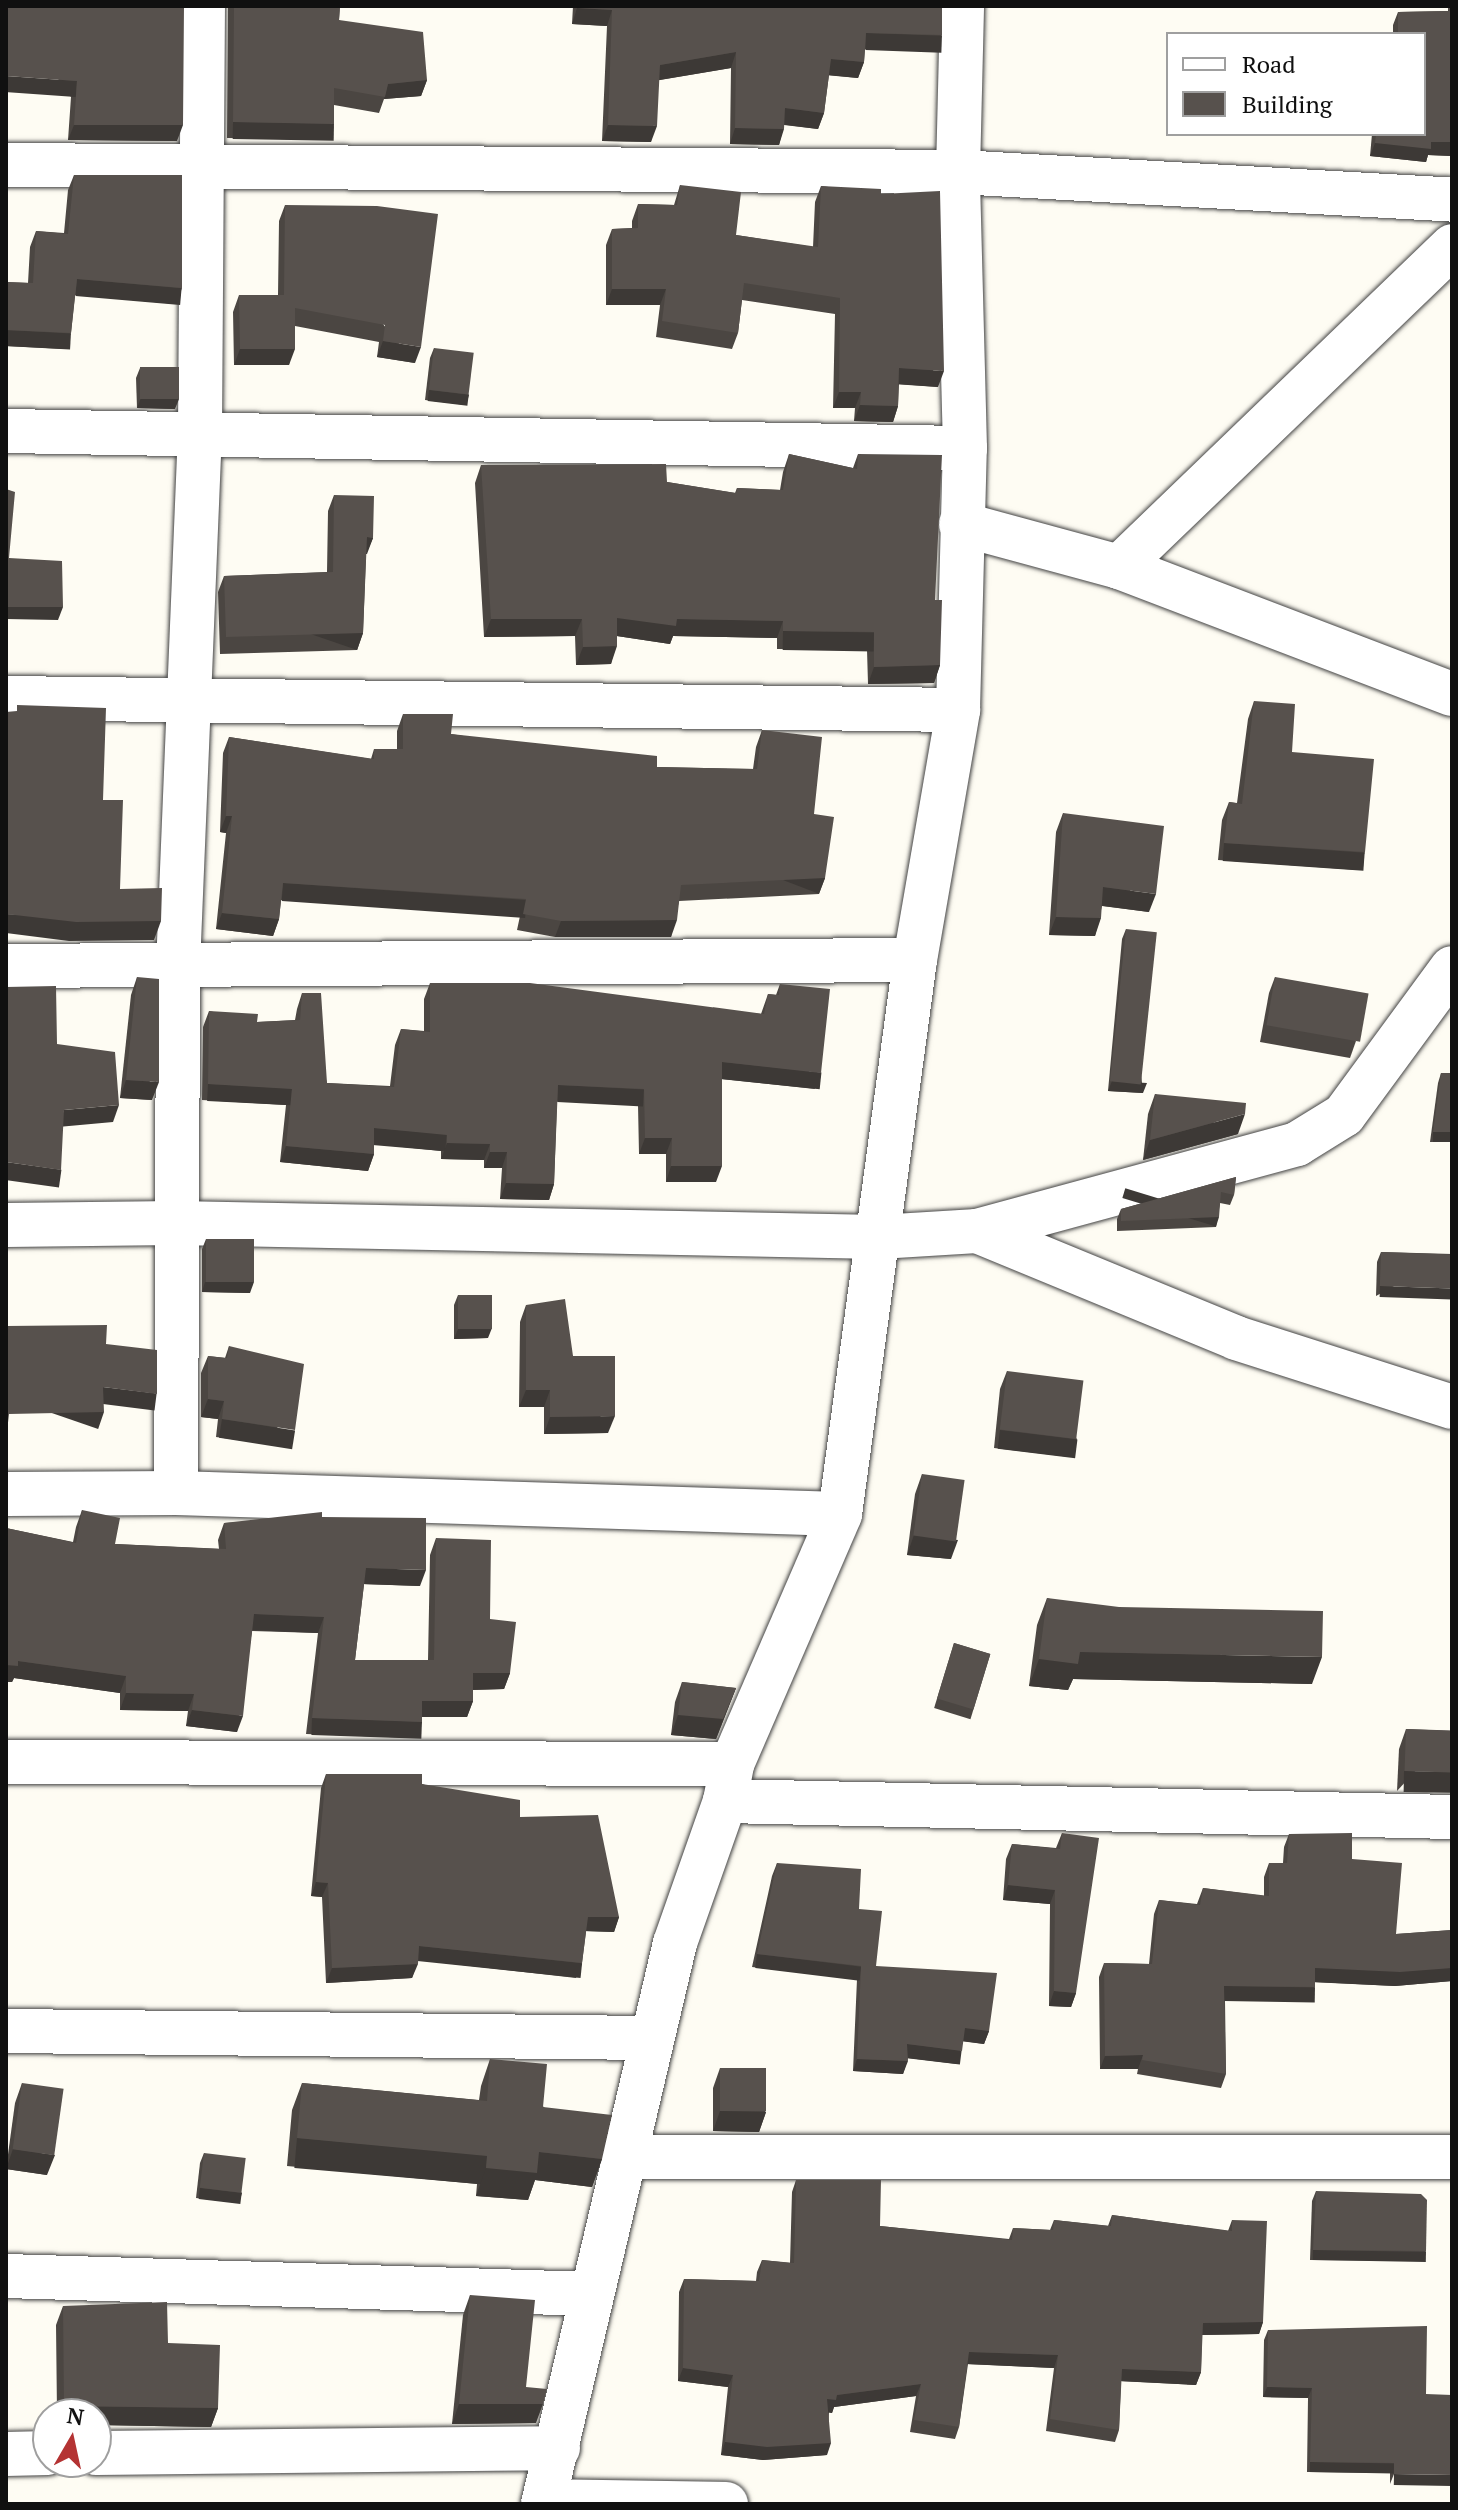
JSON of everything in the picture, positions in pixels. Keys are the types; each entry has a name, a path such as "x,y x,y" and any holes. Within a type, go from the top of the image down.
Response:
{"street":[{"path":"176,1493 178,967 186,698 200,432 198,167 203,6"},
{"path":"726,2504 544,2502 626,2157 650,2038 675,1943 728,1783 840,1514 915,960 958,710 965,448 958,172 962,6"},
{"path":"6,165 958,172 1452,200"},
{"path":"1119,567 1452,246"},
{"path":"6,431 200,432 965,448"},
{"path":"961,524 1119,567 1452,694"},
{"path":"6,698 958,710"},
{"path":"6,966 915,960"},
{"path":"6,1225 176,1223 879,1237 977,1231 1297,1144 1344,1115 1452,968"},
{"path":"977,1231 1236,1338 1452,1407"},
{"path":"6,1494 176,1493 840,1514"},
{"path":"6,1762 728,1783 1452,1817"},
{"path":"6,2031 650,2038"},
{"path":"626,2157 1452,2157"},
{"path":"6,2276 591,2294"},
{"path":"112,2453 558,2448"},
{"path":"6,2454 32,2453"}],"building":[{"path":"6,6 184,6 183,125 74,125 77,81 6,76"},
{"path":"234,6 340,6 339,20 423,32 427,80 388,84 385,97 334,88 334,124 233,122"},
{"path":"578,6 942,6 942,35 866,33 864,62 831,59 824,113 785,108 784,129 735,128 736,52 660,65 657,126 608,125 612,10"},
{"path":"1452,11 1452,142 1431,142 1431,149 1375,143 1376,136 1426,136 1426,32 1398,32 1398,12"},
{"path":"74,175 182,175 182,288 77,279 71,333 6,330 6,282 33,283 36,231 68,234"},
{"path":"680,185 741,192 736,235 818,247 821,186 881,189 881,194 940,191 944,371 899,368 898,406 860,405 861,392 839,392 840,298 744,283 738,333 662,321 666,289 612,289 612,229 638,228 638,204 677,205"},
{"path":"285,205 377,206 438,214 421,347 383,341 385,325 295,308 295,349 240,349 239,295 284,295"},
{"path":"434,348 474,353 469,395 429,390"},
{"path":"140,367 179,367 179,399 140,399"},
{"path":"789,454 857,469 858,454 942,455 935,600 942,600 940,665 874,667 874,632 783,631 783,621 677,619 676,626 617,618 617,646 583,647 582,619 491,619 481,465 666,464 667,482 736,493 737,488 783,490"},
{"path":"6,489 15,492 9,558 62,561 63,607 6,607"},
{"path":"334,495 374,496 373,538 367,537 363,633 226,637 224,576 333,572"},
{"path":"1254,701 1295,704 1292,752 1374,759 1365,852 1224,843 1229,802 1242,804"},
{"path":"17,705 106,708 103,800 123,800 120,889 162,888 161,921 76,922 6,914 6,712 17,711"},
{"path":"403,714 453,714 451,734 657,756 657,767 757,769 762,730 822,737 814,814 834,817 825,878 681,885 677,920 561,921 523,914 526,899 283,883 279,919 222,913 232,816 226,816 229,737 374,759 374,749 403,749"},
{"path":"1063,813 1164,826 1156,894 1103,887 1101,918 1056,917"},
{"path":"1126,929 1157,932 1141,1084 1110,1081"},
{"path":"137,977 159,979 159,1082 126,1080"},
{"path":"1275,977 1369,993 1360,1042 1266,1025"},
{"path":"430,983 530,983 764,1014 768,994 779,995 780,984 830,989 821,1073 722,1062 722,1166 671,1166 672,1138 645,1138 644,1089 558,1085 554,1184 506,1183 507,1152 490,1152 490,1144 447,1143 447,1135 374,1128 374,1154 286,1146 292,1089 208,1084 209,1011 258,1014 257,1022 300,1020 302,993 321,993 327,1083 394,1087 401,1029 430,1032"},
{"path":"56,986 57,1044 115,1052 119,1105 64,1110 61,1170 6,1162 6,987"},
{"path":"1441,1073 1452,1073 1452,1132 1433,1132"},
{"path":"1155,1094 1246,1103 1245,1114 1150,1140"},
{"path":"1236,1177 1234,1195 1221,1192 1219,1217 1121,1221 1121,1209"},
{"path":"206,1239 254,1239 254,1282 206,1282"},
{"path":"1381,1252 1452,1254 1451,1288 1380,1286"},
{"path":"458,1295 492,1295 492,1329 458,1329"},
{"path":"565,1299 573,1356 615,1356 615,1416 550,1417 550,1390 526,1390 526,1305"},
{"path":"107,1325 106,1344 157,1350 157,1394 103,1387 104,1412 9,1414 6,1440 6,1326"},
{"path":"229,1346 304,1364 295,1430 222,1419 224,1401 208,1399 208,1356 227,1358"},
{"path":"1007,1371 1083,1380 1076,1439 1000,1430"},
{"path":"922,1474 965,1480 956,1541 913,1535"},
{"path":"82,1510 120,1518 115,1544 226,1549 224,1523 322,1512 322,1517 426,1518 426,1570 366,1568 355,1660 434,1660 436,1538 491,1540 490,1619 516,1622 510,1673 473,1673 473,1701 422,1701 422,1722 312,1718 324,1617 254,1614 243,1716 192,1710 194,1694 126,1693 126,1676 18,1661 18,1666 6,1665 6,1528 76,1543"},
{"path":"1047,1598 1119,1607 1323,1611 1322,1657 1080,1652 1078,1664 1039,1659"},
{"path":"954,1643 990,1654 973,1710 937,1698"},
{"path":"682,1682 736,1688 723,1719 678,1715"},
{"path":"1406,1729 1452,1731 1451,1773 1405,1771"},
{"path":"326,1774 422,1774 422,1784 520,1800 520,1817 598,1815 619,1917 588,1917 582,1963 419,1946 418,1964 332,1968 328,1883 316,1882"},
{"path":"1062,1833 1099,1838 1076,1993 1054,1991 1055,1890 1008,1885 1012,1844 1060,1849"},
{"path":"1352,1833 1352,1859 1402,1863 1396,1934 1452,1930 1452,1968 1400,1972 1315,1968 1315,1987 1224,1986 1226,2074 1142,2060 1143,2055 1105,2056 1104,1963 1152,1964 1159,1900 1200,1905 1203,1888 1269,1896 1269,1863 1287,1863 1289,1834"},
{"path":"777,1863 861,1869 859,1909 882,1911 876,1966 997,1973 989,2031 965,2028 962,2051 907,2044 908,2061 857,2059 861,1966 757,1954"},
{"path":"490,2059 547,2064 543,2107 612,2115 602,2159 539,2152 537,2173 486,2168 487,2156 297,2138 302,2083 487,2101"},
{"path":"720,2068 766,2068 766,2111 720,2111"},
{"path":"22,2083 64,2089 54,2155 13,2149"},
{"path":"204,2153 246,2158 241,2193 200,2188"},
{"path":"796,2180 881,2180 880,2226 1012,2240 1013,2228 1053,2230 1054,2220 1111,2226 1112,2215 1232,2231 1232,2220 1267,2221 1263,2322 1203,2323 1201,2372 1122,2369 1119,2430 1050,2419 1058,2355 969,2352 959,2427 914,2420 921,2384 837,2395 836,2400 827,2399 831,2443 767,2447 725,2442 733,2375 683,2368 684,2279 759,2281 762,2260 794,2263"},
{"path":"1316,2191 1421,2194 1427,2200 1426,2251 1313,2250"},
{"path":"470,2295 535,2300 526,2387 547,2389 543,2404 459,2404"},
{"path":"167,2302 168,2343 220,2345 218,2408 112,2407 112,2398 64,2398 63,2306"},
{"path":"1427,2326 1426,2394 1452,2395 1452,2475 1394,2474 1394,2463 1310,2462 1312,2388 1267,2387 1268,2330"}]}
